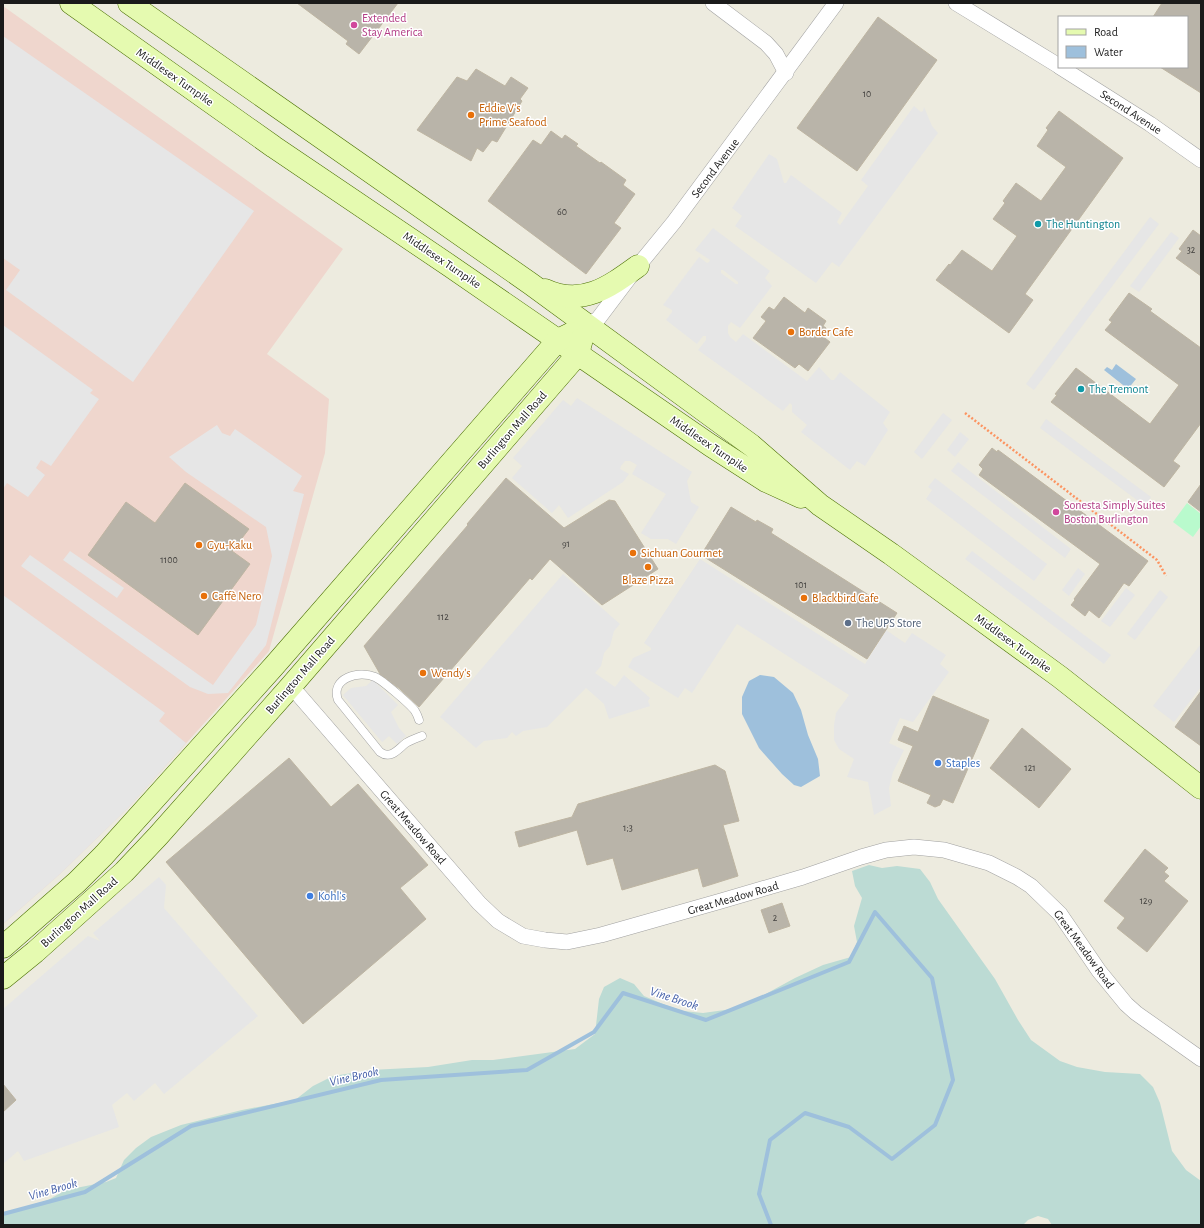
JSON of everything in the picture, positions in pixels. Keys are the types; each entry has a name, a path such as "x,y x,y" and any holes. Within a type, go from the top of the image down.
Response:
{"main road":[{"name":"Middlesex Turnpike","path":"71,3 274,147 742,467 789,492 820,505"},
{"name":"Middlesex Turnpike","path":"129,3 531,284 586,326 751,446 820,505 892,554 1060,677 1201,788"},
{"path":"531,284 550,292 567,296 579,296 597,292 616,282 638,266"},
{"path":"558,340 586,326"},
{"path":"578,354 586,326"},
{"name":"Burlington Mall Road","path":"3,947 77,882 104,855 274,666 558,340"},
{"name":"Burlington Mall Road","path":"3,978 52,937 124,872 291,686 578,354"},
{"path":"274,666 291,686"}],"street":[{"path":"713,3 766,43 776,54 786,73"},
{"name":"Second Avenue","path":"586,326 598,319 638,266 680,216 836,3"},
{"name":"Second Avenue","path":"956,3 1058,66"},
{"name":"Second Avenue","path":"1062,68 1150,124 1201,160"},
{"name":"Great Meadow Road","path":"291,686 478,903 498,921 523,936 556,942 579,940 803,877 886,850 914,847 944,850 988,863 1031,886 1060,914 1099,971 1126,1004 1136,1013 1201,1059"}],"lane":[{"path":"419,720 415,711 378,678 368,675 350,676 343,680 338,686 336,693 338,700 380,752 384,754 392,754 411,741 422,736"}],"path":[{"path":"965,413 1157,560 1166,576"}],"shaded area":[{"path":"3,6 343,249 267,354 329,399 325,453 269,651 128,808 60,874 3,924"},
{"path":"3,36 254,211 133,382 6,290 20,270 3,258"},
{"path":"914,106 921,112 923,111 924,107 932,126 938,133 839,267 832,262 816,283 735,226 742,216 732,208 769,154 777,159 784,183 786,183 791,175 842,213 837,222 840,225 868,186 861,180"},
{"path":"1150,217 1159,224 1034,390 1026,384"},
{"path":"713,228 770,271 765,278 772,286 740,328 731,322 728,326 728,333 730,337 736,342 743,334 807,381 819,367 831,380 834,380 840,372 890,412 883,423 888,430 865,466 857,461 850,470 801,432 807,425 792,412 792,405 790,403 783,411 698,350 706,340 706,336 703,336 697,344 666,320 672,310 663,305 699,257 707,263 710,260 695,250","holes":["721,270 738,282 738,284 736,284 721,273"]},
{"path":"1171,232 1179,238 1139,292 1130,286"},
{"path":"3,325 93,390 90,393 99,399 51,466 41,460 36,468 45,475 28,497 7,483 3,489"},
{"path":"577,398 692,472 687,481 691,502 699,507 676,544 668,539 651,539 641,533 666,494 632,474 637,465 630,461 625,461 620,469 629,474 623,482 568,518 559,505 552,513 512,478 522,466 513,458 563,400 571,406"},
{"path":"943,413 952,420 922,459 914,452"},
{"path":"1046,419 1151,497 1145,506 1040,428"},
{"path":"217,425 222,433 230,436 235,429 302,476 293,491 304,494 266,645 228,693 208,694 190,687 21,566 30,555 213,685 256,625 272,556 266,527 186,472 169,457"},
{"path":"960,432 969,439 955,457 947,450"},
{"path":"958,462 1071,549 1065,558 951,471"},
{"path":"935,478 1047,564 1034,581 926,499 932,490 928,487"},
{"path":"70,551 124,588 117,598 63,560"},
{"path":"972,551 1111,655 1104,664 965,559"},
{"path":"700,559 865,664 886,630 905,643 912,633 946,655 940,664 949,672 913,722 900,718 889,743 904,750 893,772 889,788 891,806 874,815 868,782 847,777 854,759 839,749 834,740 834,725 836,713 849,695 737,624 692,693 685,688 678,698 628,667 633,658 651,650 651,648 644,643"},
{"path":"1078,568 1085,574 1069,596 1062,590"},
{"path":"563,574 620,624 614,631 610,646 604,653 601,666 595,673 615,687 624,675 650,698 648,701 650,706 609,719 604,704 586,688 547,727 523,731 516,736 512,732 507,738 484,741 476,748 440,717"},
{"path":"1126,588 1135,595 1110,627 1101,621"},
{"path":"1160,590 1168,597 1135,640 1127,634"},
{"path":"3,595 165,713 159,721 186,743 128,808 60,874 3,924"},
{"path":"1201,644 1201,687 1174,722 1153,706"},
{"path":"373,680 398,705 391,712 399,728 406,736 397,744 389,736 382,742 343,695 351,688 366,686"},
{"path":"869,865 882,868 897,866 920,869 930,882 938,899 995,979 1031,1040 1060,1061 1077,1067 1105,1072 1140,1074 1153,1087 1160,1103 1172,1151 1186,1170 1201,1181 1201,1225 1052,1225 1048,1219 1038,1216 1028,1220 1023,1225 3,1225 3,1216 48,1200 66,1190 106,1182 116,1178 124,1160 136,1148 151,1137 181,1125 242,1110 295,1100 313,1086 333,1076 371,1070 428,1067 472,1060 493,1060 575,1049 595,1034 599,999 604,987 620,978 634,984 644,996 683,1011 703,1013 732,1009 760,997 823,965 851,957 857,942 854,926 862,898 855,886 852,871"},
{"path":"159,877 166,885 164,908 258,1016 164,1094 155,1083 134,1101 127,1093 112,1105 119,1127 24,1161 18,1151 3,1164 3,1009 88,936 100,941 93,933"}],"green space":[{"path":"1187,503 1201,514 1201,526 1193,537 1173,522"}],"water":[{"path":"1116,364 1136,379 1128,389 1104,370 1107,367 1112,370"},
{"path":"760,675 774,677 793,693 801,710 808,735 818,759 820,776 801,787 794,785 782,774 759,748 742,714 742,697 749,681"}],"building":[{"name":"Extended Stay America","path":"297,3 398,3 359,54 346,44 348,41"},
{"path":"1162,3 1201,3 1201,93 1162,68 1188,68 1188,16 1154,16"},
{"path":"878,17 937,60 857,171 797,128"},
{"name":"Eddie V's Prime Seafood","path":"476,69 505,86 511,77 528,88 520,99 522,101 497,142 492,140 483,152 477,148 471,161 417,130 457,77 467,81"},
{"name":"The Huntington","path":"1059,111 1123,158 1025,294 1033,300 1009,333 936,280 962,250 992,271 1017,236 993,219 1005,203 1003,201 1016,183 1041,201 1066,167 1037,146 1048,130 1046,128"},
{"path":"551,131 562,139 565,135 578,144 576,146 626,180 623,185 635,194 614,223 621,228 586,274 488,201 533,140 541,145"},
{"path":"1193,230 1201,236 1201,276 1176,258 1182,251 1179,249"},
{"name":"The Tremont","path":"1129,293 1152,309 1150,311 1201,348 1201,423 1173,461 1180,466 1164,487 1051,402 1057,395 1055,394 1076,368 1150,424 1179,385 1105,330 1112,322 1109,320"},
{"name":"Border Cafe","path":"784,297 805,313 808,308 826,321 823,326 826,328 821,335 830,342 808,371 799,364 795,368 753,338 766,321 761,317 769,307 774,310"},
{"name":"Sonesta Simply Suites Boston Burlington","path":"992,448 997,452 998,450 1148,561 1129,586 1124,583 1099,618 1089,610 1085,616 1071,605 1100,564 979,475 983,469 979,465"},
{"path":"506,478 564,528 609,500 615,501 658,569 602,605 550,559 532,580 530,578 419,707 400,689 380,674 364,646 468,525 467,524"},
{"path":"185,483 249,529 232,551 250,564 198,635 88,555 126,502 155,523"},
{"path":"1201,484 1201,512 1188,502"},
{"path":"731,507 756,522 757,520 773,529 771,533 897,613 867,659 701,555"},
{"path":"1201,691 1201,746 1175,727"},
{"name":"Staples","path":"933,696 989,720 953,803 943,799 940,805 935,807 927,803 931,795 898,781 913,746 898,740 904,726 918,732"},
{"path":"1022,728 1071,769 1039,808 990,768"},
{"path":"289,758 331,807 358,784 428,865 400,888 426,919 303,1024 166,862"},
{"path":"715,765 725,771 739,821 723,825 738,876 703,887 698,868 622,890 613,858 587,865 577,830 519,847 515,832 572,817 578,804"},
{"path":"1145,849 1168,868 1164,872 1169,876 1164,881 1188,901 1147,952 1117,928 1125,918 1104,901"},
{"path":"782,903 790,926 769,933 761,910"},
{"path":"3,1084 16,1100 3,1112"}],"waterway":[{"name":"Vine Brook","path":"3,1214 85,1192 191,1126 381,1080 527,1070 594,1032 623,993 706,1020 849,962 875,912 932,978 953,1080 935,1125 892,1159 849,1127 805,1113 770,1140 759,1194 771,1225"}],"place":[{"name":"Extended Stay America","path":"354,25"},
{"name":"Eddie V's Prime Seafood","path":"471,115"},
{"name":"The Huntington","path":"1038,224"},
{"name":"Border Cafe","path":"791,332"},
{"name":"The Tremont","path":"1081,389"},
{"name":"Sonesta Simply Suites Boston Burlington","path":"1056,512"},
{"name":"Gyu-Kaku","path":"199,545"},
{"name":"Sichuan Gourmet","path":"633,553"},
{"name":"Blaze Pizza","path":"648,567"},
{"name":"Caffè Nero","path":"204,596"},
{"name":"Blackbird Cafe","path":"804,598"},
{"name":"The UPS Store","path":"848,623"},
{"name":"Wendy's","path":"423,673"},
{"name":"Staples","path":"938,763"},
{"name":"Kohl's","path":"310,896"}]}
